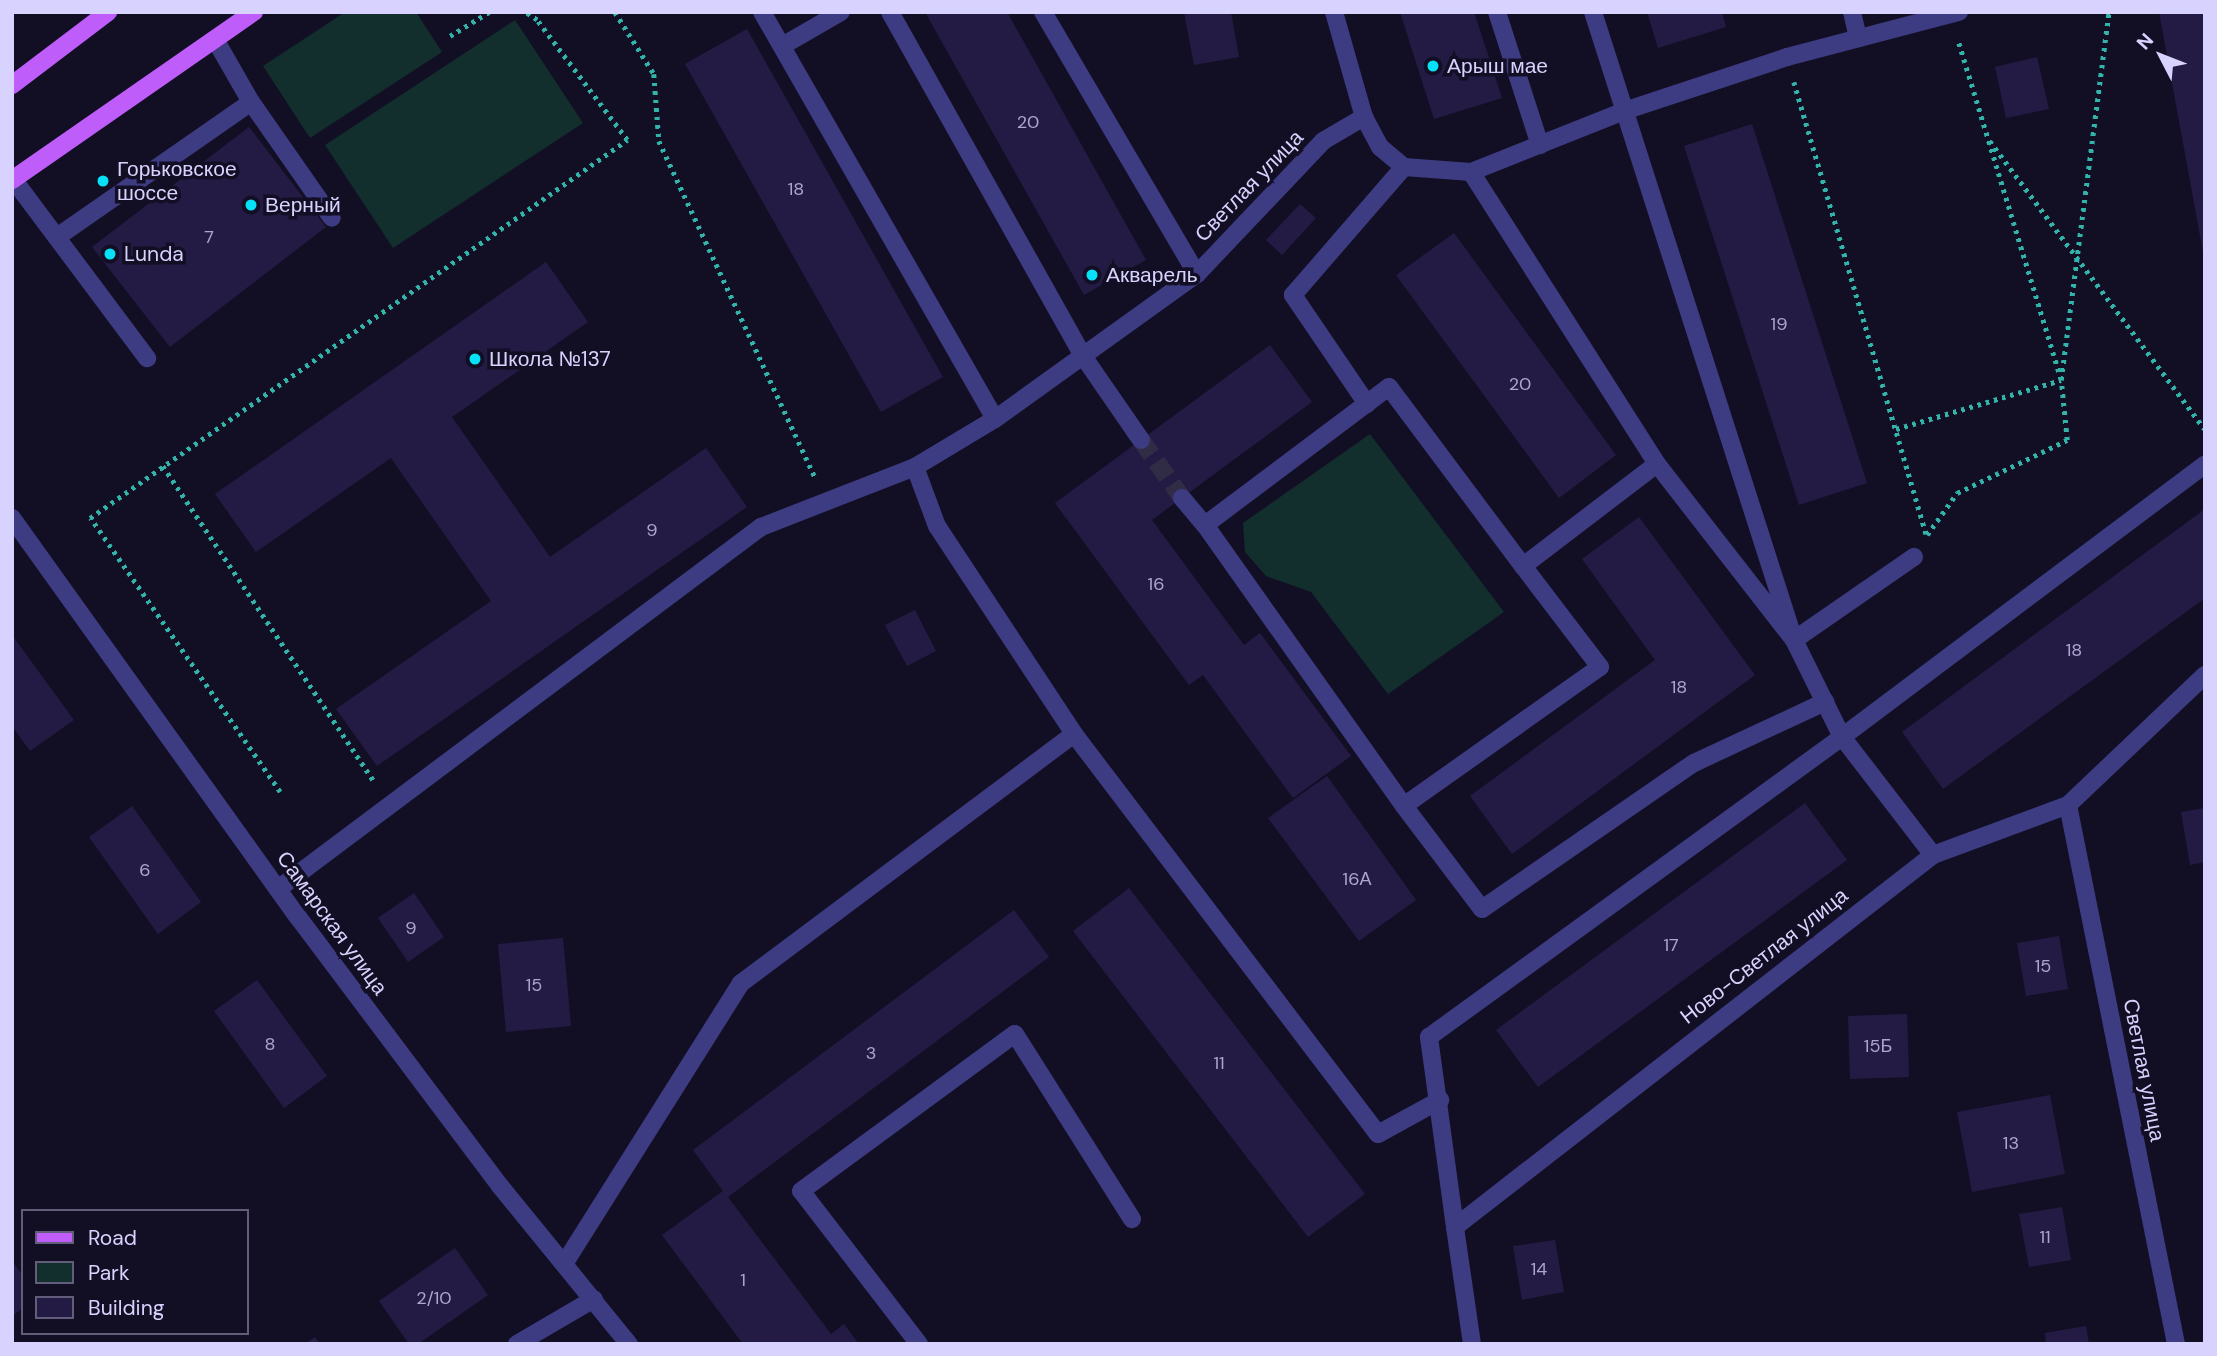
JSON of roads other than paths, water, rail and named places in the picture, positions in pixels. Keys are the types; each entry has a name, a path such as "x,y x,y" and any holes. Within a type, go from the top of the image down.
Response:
{"main road":[{"path":"12,85 108,12"},
{"path":"13,179 254,12"}],"street":[{"path":"762,12 995,419"},
{"path":"782,47 841,12"},
{"path":"890,12 1083,356 1141,440"},
{"path":"1043,12 1197,274"},
{"path":"1334,12 1364,117 1380,147 1404,167 1471,172 1624,111 1787,58 1954,13"},
{"path":"1497,12 1541,145"},
{"path":"1593,12 1794,640 1842,737 1933,855"},
{"path":"1852,12 1858,38"},
{"path":"215,41 251,102 332,218"},
{"path":"57,237 251,102"},
{"name":"Светлая улица","path":"278,889 761,527 826,499 915,467 995,419 1197,274 1323,141 1364,117"},
{"path":"1367,404 1293,295 1404,167"},
{"path":"1471,172 1657,464 1794,640"},
{"path":"13,179 147,358"},
{"path":"1205,525 1389,387 1600,667 1404,806"},
{"path":"1523,566 1657,464"},
{"path":"1472,1344 1440,1100 1429,1037 1842,737 2205,464"},
{"path":"915,467 937,526 1074,734 1378,1135 1440,1100"},
{"path":"1182,498 1205,525 1404,806 1482,909 1694,763 1825,702"},
{"name":"Самарская улица","path":"12,518 278,889 500,1186 565,1262 629,1344"},
{"path":"1794,640 1914,557"},
{"name":"Ново-Светлая улица","path":"1455,1227 1933,855 2068,804 2205,675"},
{"path":"565,1262 741,983 1074,734"},
{"name":"Светлая улица","path":"2068,804 2176,1344"},
{"path":"919,1344 801,1191 1014,1034 1132,1219"},
{"path":"517,1344 594,1299"}],"tunnel":[{"path":"1141,440 1182,498"}],"place":[{"name":"Арыш мае","path":"1433,66"},
{"name":"Горьковское шоссе","path":"103,181"},
{"name":"Верный","path":"251,205"},
{"name":"Lunda","path":"110,254"},
{"name":"Акварель","path":"1092,275"},
{"name":"Школа №137","path":"475,359"}]}
